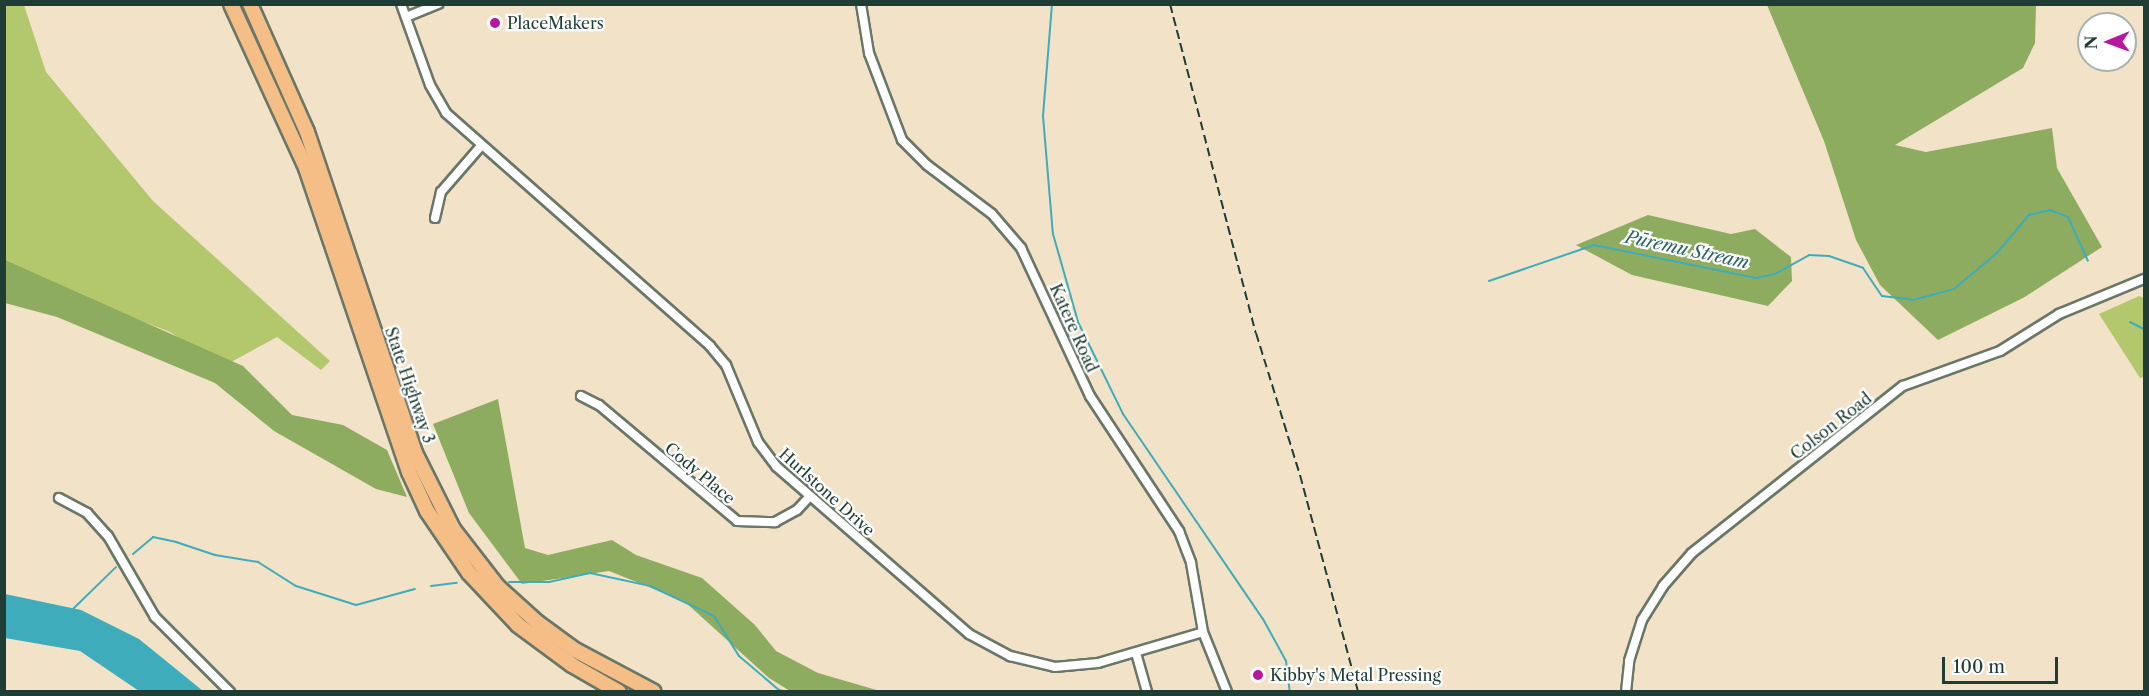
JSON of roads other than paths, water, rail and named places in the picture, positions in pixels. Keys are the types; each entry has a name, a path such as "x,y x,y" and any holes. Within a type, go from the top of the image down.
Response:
{"highway":[{"name":"State Highway 3","path":"231,4 269,82 306,168 409,472 427,511 469,573 512,620 572,665 620,692"},
{"path":"241,4 261,50 269,82"},
{"name":"State Highway 3","path":"250,4 307,132 415,453 453,529 498,587 537,623 576,650 654,692"}],"street":[{"name":"Hurlstone Drive","path":"401,4 440,105 481,146 710,346 726,365 766,455 810,496 989,647 1031,663 1055,667 1098,663 1203,632"},
{"path":"406,17 440,4"},
{"name":"Katere Road","path":"861,4 869,53 896,130 910,150 992,214 1027,258 1090,396 1184,540 1203,632 1227,692"},
{"path":"435,218 441,192 481,146"},
{"name":"Colson Road","path":"1626,692 1629,661 1642,620 1663,586 1692,553 1903,386 2000,351 2059,314 2145,279"},
{"name":"Cody Place","path":"580,396 599,405 737,521 775,522 797,510 810,496"},
{"path":"59,498 87,513 108,536 155,617 230,692"},
{"path":"1136,653 1147,692"}],"water":[{"path":"5,594 81,610 139,639 203,691 139,691 80,651 5,638"}],"waterway":[{"path":"1052,4 1043,116 1053,234 1078,322 1123,414 1263,619 1286,661 1290,692"},
{"name":"Pūremu Stream","path":"1489,281 1594,245 1756,278 1775,274 1809,255 1829,256 1863,268 1882,296 1913,300 1954,289 1997,253 2029,215 2050,210 2068,217 2088,261"},
{"name":"Pūremu Stream","path":"2130,322 2144,329"},
{"path":"133,554 153,537 176,542 215,555 258,562 296,586 356,605 415,589"},
{"path":"73,609 116,567"},
{"path":"509,582 549,582 590,573 650,586 714,616 739,656 779,690 787,692"},
{"path":"431,586 457,583"}],"railway":[{"path":"1170,4 1256,333 1300,475 1358,692"}],"place":[{"name":"PlaceMakers","path":"495,23"},
{"name":"Kibby's Metal Pressing","path":"1258,675"}]}
